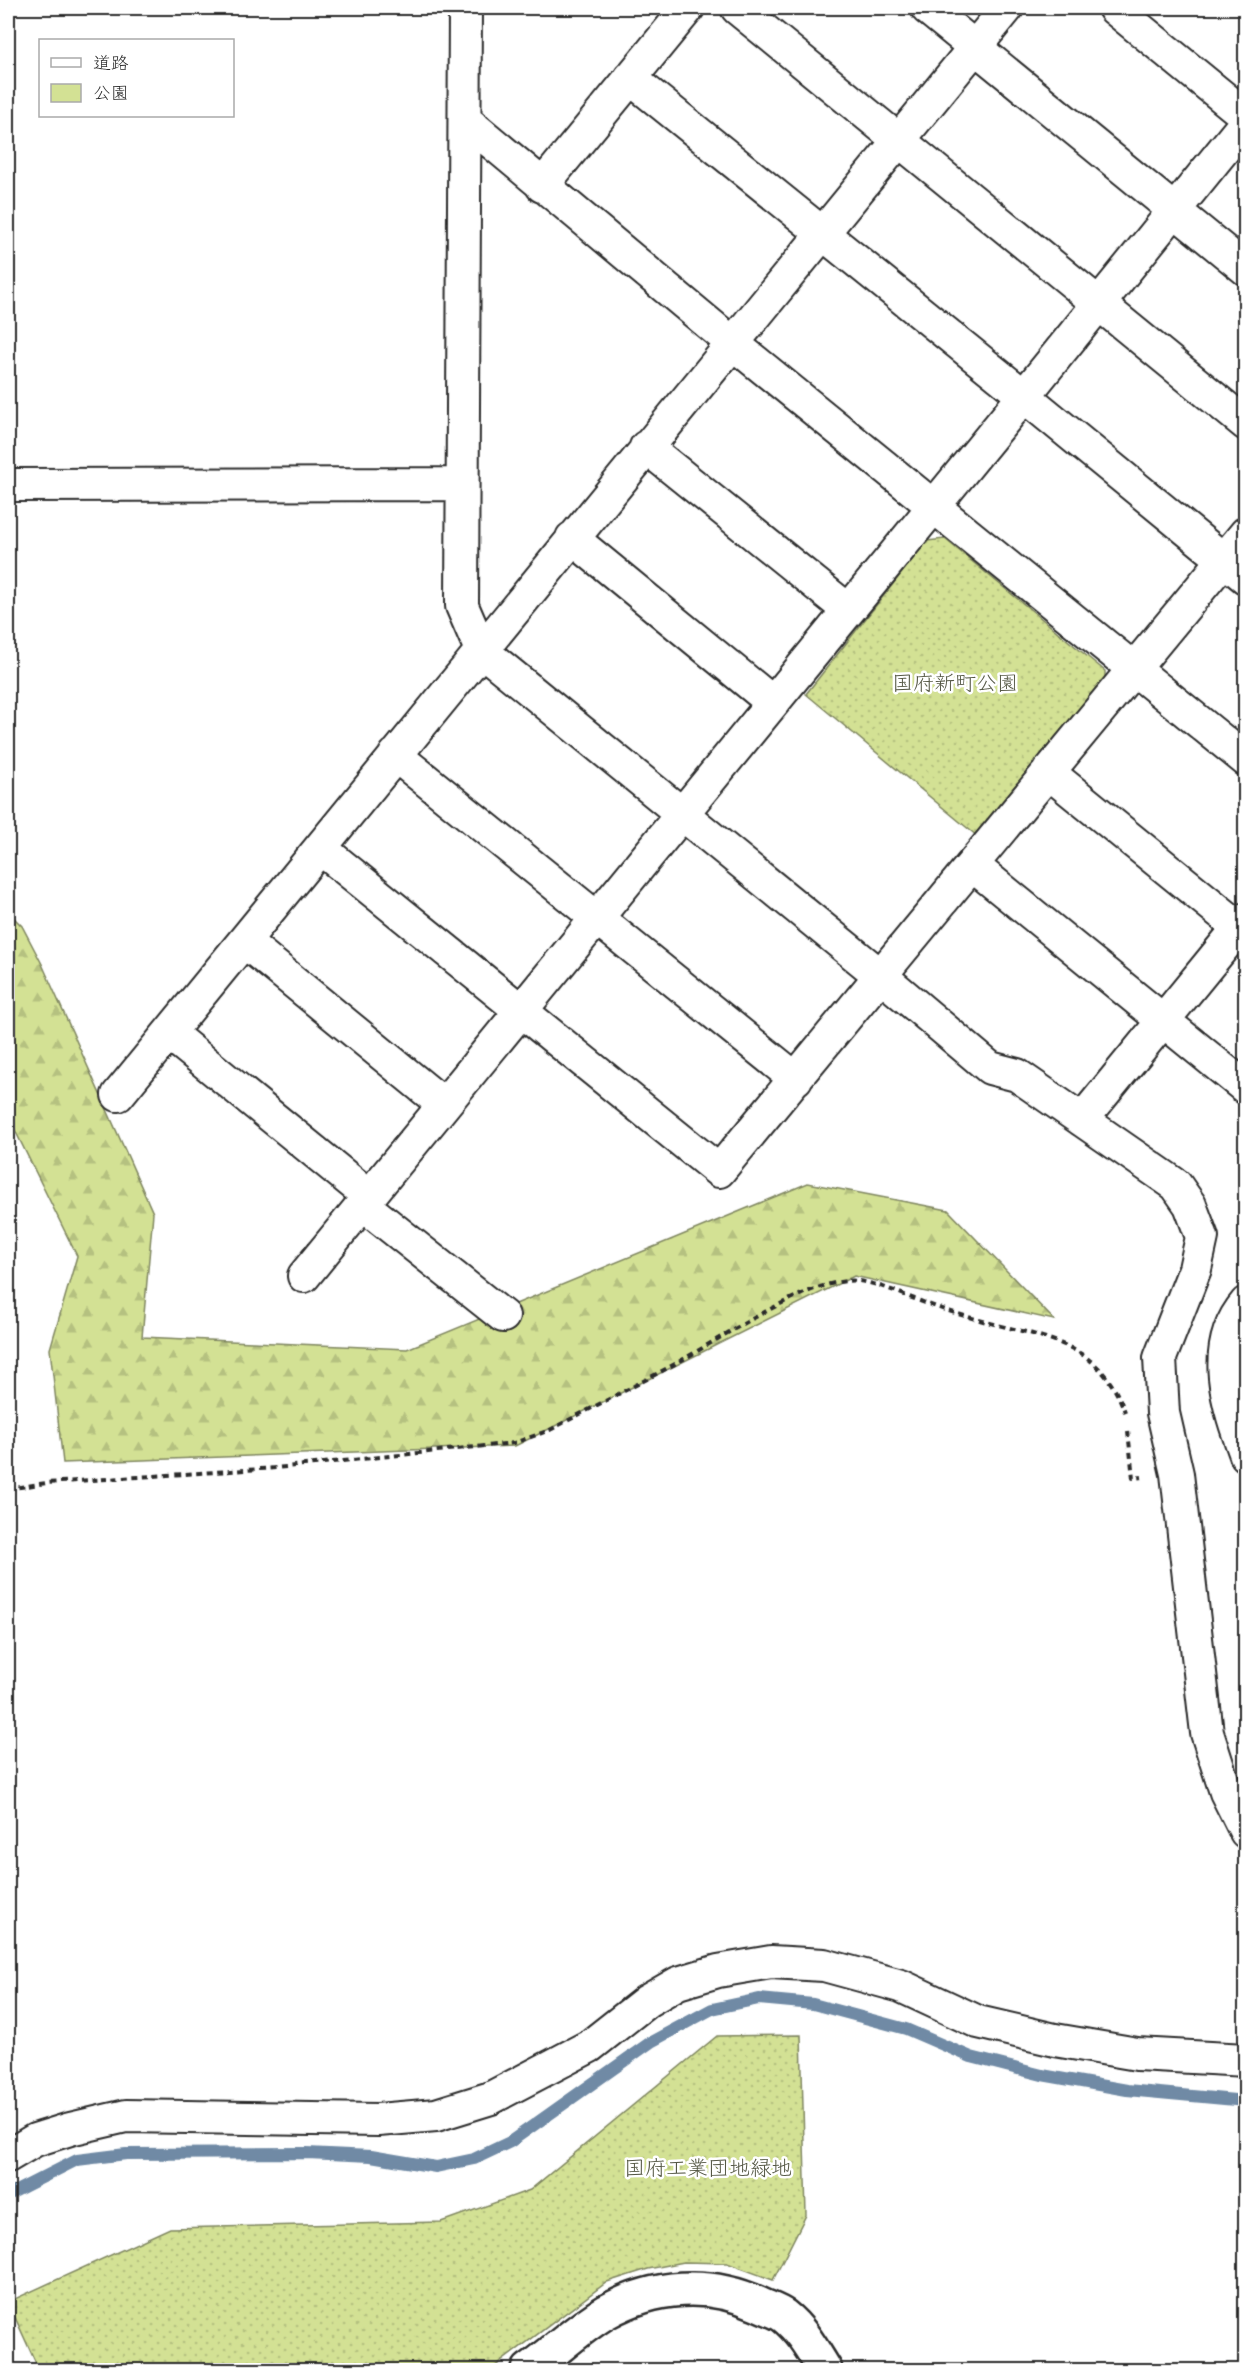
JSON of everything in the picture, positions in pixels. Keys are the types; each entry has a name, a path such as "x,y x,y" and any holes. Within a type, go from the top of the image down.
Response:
{"street":[{"path":"465,8 462,606 481,650 881,976 990,1068 1017,1075 1176,1185 1190,1205 1202,1237 1195,1269 1160,1358 1163,1413 1176,1472 1207,1733 1226,1792 1245,1832"},
{"path":"542,186 688,8"},
{"path":"737,8 1245,424"},
{"path":"927,8 1245,269"},
{"path":"118,1095 1006,8"},
{"path":"1114,8 1245,116"},
{"path":"630,78 1234,569"},
{"path":"465,120 731,342 1245,760"},
{"path":"304,1276 1024,396 1245,122"},
{"path":"646,447 848,610"},
{"path":"8,485 461,484"},
{"path":"320,848 719,1171 1132,668 1234,569 1245,533"},
{"path":"572,538 772,702"},
{"path":"395,755 796,1079"},
{"path":"1048,772 1243,927 1082,1120"},
{"path":"972,865 1245,1088"},
{"path":"244,941 443,1104"},
{"path":"169,1033 503,1316"},
{"path":"1245,1303 1234,1316 1224,1348 1223,1374 1234,1423 1245,1455"},
{"path":"8,2156 35,2140 126,2116 378,2120 436,2115 491,2098 590,2046 647,2001 678,1983 718,1971 771,1962 824,1965 902,1986 978,2022 1055,2040 1137,2054 1245,2060"},
{"path":"529,2370 605,2313 634,2299 684,2288 722,2290 783,2315 807,2340 825,2370"}],"path":[{"path":"8,1489 46,1483 276,1468 514,1443 550,1430 778,1306 825,1285 848,1281 860,1281 952,1313 1038,1335 1067,1346 1081,1353 1099,1367 1111,1381 1126,1415"},
{"path":"1128,1426 1133,1478 1176,1472"}],"green space":[{"name":"国府新町公園","path":"945,539 1105,671 1105,689 977,836 806,694 927,541"},
{"path":"8,912 22,926 42,964 153,1213 142,1337 407,1349 808,1183 948,1210 1054,1320 854,1276 515,1446 63,1463 50,1349 77,1256 8,1116"},
{"name":"国府工業団地緑地","path":"801,2035 806,2215 773,2280 727,2263 684,2262 648,2269 607,2282 490,2370 39,2370 8,2302 170,2228 441,2222 530,2190 717,2036"}],"waterway":[{"path":"8,2195 77,2160 126,2154 307,2153 371,2156 436,2167 474,2159 510,2142 651,2042 712,2009 759,1999 813,2004 906,2029 971,2057 1042,2075 1127,2090 1246,2101"}]}
